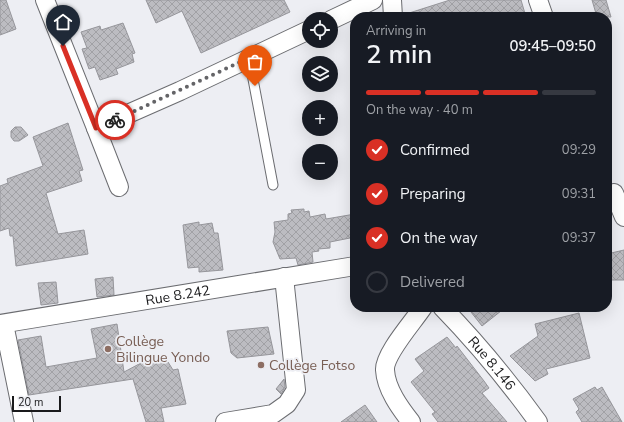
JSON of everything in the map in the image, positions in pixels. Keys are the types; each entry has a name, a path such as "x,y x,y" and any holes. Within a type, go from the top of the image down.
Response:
{"street":[{"path":"45,0 119,188"},
{"path":"338,17 373,0"},
{"path":"392,0 392,12"},
{"path":"538,0 542,12"},
{"path":"96,128 180,91 302,33"},
{"path":"615,193 624,217"},
{"name":"Rue 8.242","path":"2,324 350,267"},
{"path":"225,422 272,414 287,404 296,390 284,277"},
{"path":"411,422 389,387 385,369 389,356 419,312"},
{"name":"Rue 8.146","path":"447,312 463,328 511,386 538,422"},
{"path":"2,324 24,422"}],"lane":[{"path":"249,58 274,185"}],"building":[{"path":"0,0 6,0 16,29 0,35"},
{"path":"146,0 284,0 290,12 201,53 182,11 156,23"},
{"path":"450,0 521,0 525,12 412,12"},
{"path":"592,0 606,0 610,12 596,12"},
{"path":"123,23 135,53 132,54 134,62 116,69 118,74 100,80 95,67 89,69 82,49 87,48 81,32 100,26 101,30"},
{"path":"68,123 83,170 79,171 82,181 46,193 58,234 84,230 88,254 16,266 13,236 10,236 9,228 0,231 0,186 8,183 7,179 43,166 33,137"},
{"path":"15,127 21,127 28,135 19,141 14,141 11,137 11,131"},
{"path":"304,209 304,212 309,211 310,217 325,214 326,219 350,215 350,238 330,242 330,248 318,249 319,251 312,252 313,262 298,265 296,258 280,259 273,242 275,232 274,222 288,220 288,214 292,213 291,210"},
{"path":"199,222 199,225 212,223 214,233 218,233 223,270 199,272 199,267 188,268 183,225"},
{"path":"624,250 624,280 612,280 612,253"},
{"path":"113,277 114,295 97,297 95,279"},
{"path":"56,282 58,303 41,305 38,283"},
{"path":"471,312 500,312 482,326"},
{"path":"579,313 590,358 546,369 548,374 535,381 510,356 538,336 535,324"},
{"name":"Collège Bilingue Yondo","path":"117,324 124,372 141,363 161,359 168,362 173,370 178,369 186,404 161,408 164,422 146,422 133,379 29,395 18,340 41,336 46,367 97,358 91,329"},
{"name":"Collège Fotso","path":"268,327 274,354 237,358 231,353 227,331"},
{"path":"447,337 456,348 457,346 489,388 482,393 507,422 438,422 432,414 435,412 411,382 424,371 415,359"},
{"path":"284,379 285,387 281,394 276,389"},
{"path":"595,387 597,390 602,387 622,422 582,422 576,412 579,409 573,399"},
{"path":"365,405 377,422 341,422"}],"way so far":[{"path":"115,120 249,58 255,86"}],"place":[{"name":"Collège Bilingue Yondo","path":"108,349"},
{"name":"Collège Fotso","path":"261,365"}],"route":[{"path":"63,46 96,128 115,120"}]}
